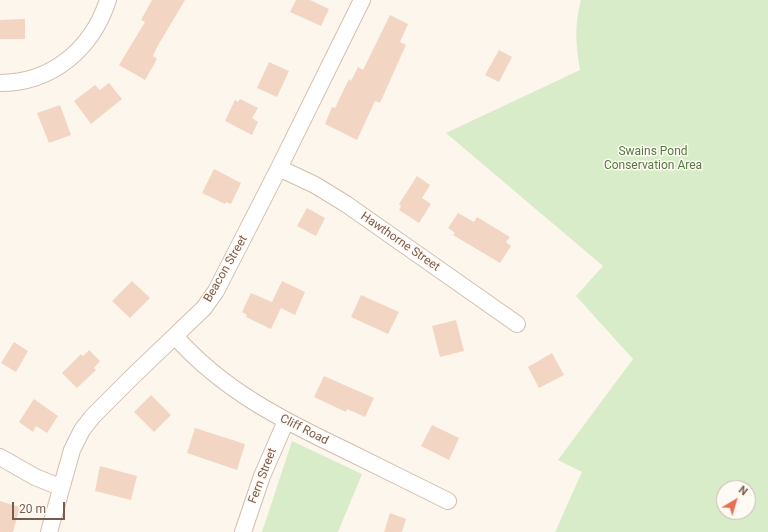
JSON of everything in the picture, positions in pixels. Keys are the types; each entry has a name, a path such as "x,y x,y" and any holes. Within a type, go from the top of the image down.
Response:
{"street":[{"path":"0,83 16,83 45,74 75,55 92,35 108,0"},
{"name":"Beacon Street","path":"49,532 60,487 72,450 82,430 104,405 204,308 216,291 280,168 362,0"},
{"name":"Hawthorne Street","path":"280,168 315,185 346,204 517,324"},
{"name":"Cliff Road","path":"175,336 196,358 222,380 254,403 286,421 448,501"},
{"name":"Fern Street","path":"243,532 262,476 286,421"},
{"path":"0,457 35,476 60,487"}],"green space":[{"name":"Swains Pond Conservation Area","path":"581,0 768,0 768,532 555,532 582,472 558,460 633,359 576,296 603,266 446,133 580,70 576,35 577,19"},
{"path":"292,441 362,474 338,532 262,532"}],"building":[{"path":"152,0 185,0 157,47 153,56 157,59 145,80 119,65 145,22 141,20"},
{"path":"296,0 310,0 329,9 321,26 290,12"},
{"path":"390,15 408,24 400,42 406,45 380,103 375,101 357,140 325,124 332,107 335,108 349,79 351,81 358,67 363,70"},
{"path":"25,19 25,39 0,39 0,20"},
{"path":"499,50 512,57 499,82 485,75"},
{"path":"269,62 289,71 277,97 257,88"},
{"path":"109,83 122,99 91,124 74,101 95,85 100,90"},
{"path":"240,99 258,108 252,118 258,122 252,135 225,121 235,100 238,102"},
{"path":"60,105 71,135 49,143 37,113"},
{"path":"214,169 241,183 231,204 226,202 225,204 202,193"},
{"path":"417,176 430,185 422,198 431,204 419,223 399,210 401,206 399,204"},
{"path":"307,208 325,218 316,236 297,226"},
{"path":"458,213 474,222 477,217 510,237 506,242 511,246 500,263 453,235 455,233 448,228"},
{"path":"132,281 150,298 130,318 112,301"},
{"path":"282,281 305,292 295,315 281,308 271,329 246,317 247,315 242,312 251,293 272,302"},
{"path":"361,295 399,312 388,334 351,317"},
{"path":"456,320 464,351 440,357 432,326"},
{"path":"14,342 28,351 16,372 1,363"},
{"path":"89,350 100,361 94,368 96,370 77,388 62,373 81,354 83,356"},
{"path":"552,353 564,375 539,388 528,367"},
{"path":"324,376 374,398 365,417 347,409 346,412 314,397"},
{"path":"151,395 171,415 154,432 134,412"},
{"path":"34,399 58,416 47,433 36,426 33,432 19,422"},
{"path":"432,425 459,438 449,460 421,446"},
{"path":"195,428 245,444 237,470 187,453"},
{"path":"100,466 137,476 131,500 95,491"},
{"path":"0,501 20,507 13,532 0,532"},
{"path":"390,513 406,519 402,532 384,532"}]}
